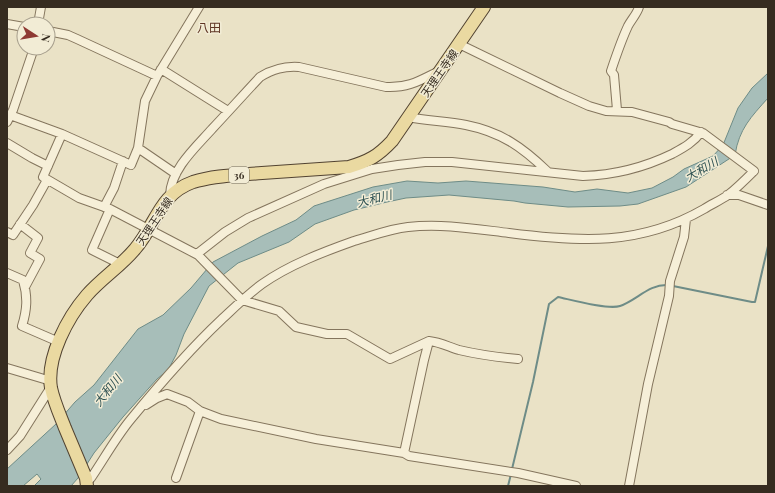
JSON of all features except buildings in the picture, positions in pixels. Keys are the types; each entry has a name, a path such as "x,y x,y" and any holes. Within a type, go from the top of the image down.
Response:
{"main road":[{"name":"天理王寺線","path":"87,482 56,405 51,384 53,361 65,327 75,310 98,283 137,248 170,195 193,182 222,176 349,167 364,163 375,157 392,141 484,7"}],"street":[{"path":"31,56 9,118 62,134 131,165 138,148 145,101 156,76 199,7"},
{"path":"617,110 614,75 611,71 623,37 639,7"},
{"path":"56,33 68,35 156,76"},
{"path":"459,44 589,106 606,111 617,110 632,112 702,133 753,171"},
{"path":"170,195 170,188 185,159 260,77 279,68 289,66 386,87 399,88 440,71"},
{"path":"161,69 228,111"},
{"path":"408,117 465,125 485,130 516,144 547,171"},
{"path":"198,254 225,232 248,218 324,184 372,170 418,163 452,162 600,176 637,169 651,164 687,146 702,133"},
{"path":"62,134 43,177 79,198 107,208 198,254 241,299 279,311 296,327 327,334 347,334 390,359 429,341 485,356 518,359"},
{"path":"7,142 48,166"},
{"path":"138,148 176,174"},
{"path":"120,264 92,250 123,161"},
{"path":"87,482 130,420 194,345 241,299 285,270 310,258 357,240 385,231 406,227 445,226 550,238 598,240 629,237 652,231 686,219 727,195 753,171"},
{"path":"739,195 753,171"},
{"path":"7,232 13,235 33,205 47,180"},
{"path":"727,195 739,195 768,205"},
{"path":"629,486 648,384 669,296 670,281 684,237 686,219"},
{"path":"20,224 38,238 30,253 40,258 25,287"},
{"path":"7,273 23,280 25,287 27,303 26,314 22,326 59,342"},
{"path":"404,453 429,341"},
{"path":"7,368 51,384 20,436 7,450"},
{"path":"140,409 156,398 166,394 188,402 200,411 221,419 316,439 404,453 409,456 507,471 576,486"},
{"path":"176,478 200,411"}],"water":[{"name":"大和川","path":"768,73 768,98 747,124 739,138 735,155 686,187 638,204 620,206 568,207 449,195 406,198 354,210 315,224 289,242 238,263 209,286 184,334 176,355 168,370 157,379 123,417 94,453 71,486 34,486 41,479 37,474 23,486 7,486 7,469 56,424 75,402 94,385 138,329 163,315 191,288 213,262 296,220 314,206 373,187 407,181 438,183 466,181 543,187 575,192 597,189 628,193 652,188 673,177 684,169 713,156 723,145 738,108 752,88"}],"waterway":[{"path":"673,286 755,302 768,246"},
{"path":"512,469 533,382 549,304 558,297 590,304 614,307 620,306 655,287 668,285"},
{"path":"508,486 511,474"}],"district":[{"name":"八田","path":"209,27"}]}
